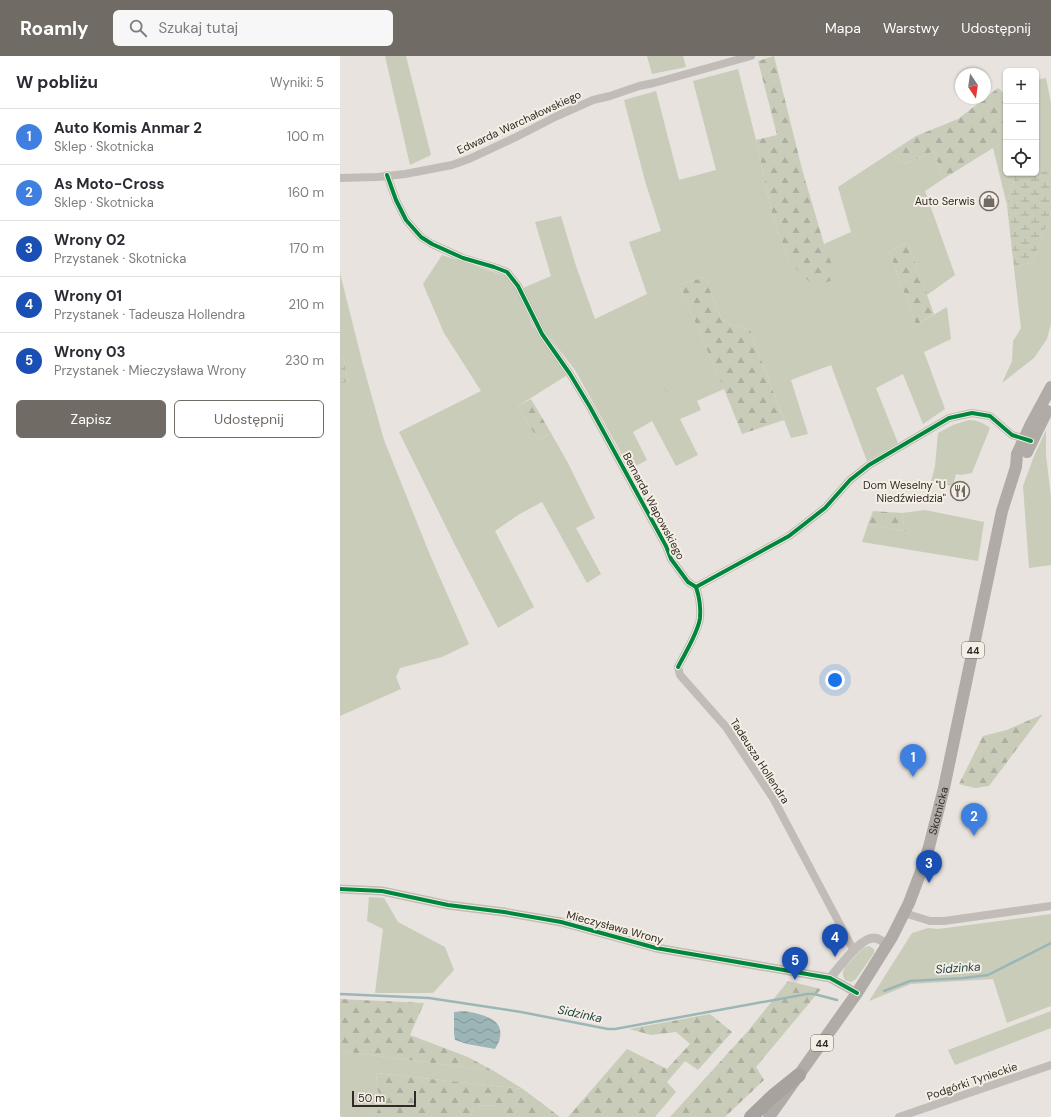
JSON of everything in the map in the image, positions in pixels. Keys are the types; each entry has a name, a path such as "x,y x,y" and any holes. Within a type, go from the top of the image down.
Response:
{"highway":[{"path":"752,1117 773,1096 799,1075"}],"main road":[{"name":"Skotnicka","path":"768,1117 857,993 888,945 904,913 920,874 933,832 944,788 1002,511 1016,467 1025,456 1027,440 1051,387"},
{"name":"Skotnicka","path":"1027,440 1051,403"}],"street":[{"name":"Edwarda Warchałowskiego","path":"340,178 378,177 457,163 489,150 593,100 610,96 638,86 654,83 751,56"},
{"name":"Bernarda Wapowskiego","path":"387,175 396,200 406,220 421,238 463,258 506,272 518,286 542,334 570,374 590,407 666,546 671,559 688,582 696,587"},
{"path":"696,587 789,536 825,508 850,480 869,465 949,418 972,413 990,416 1012,435 1027,440"},
{"name":"Tadeusza Hollendra","path":"696,587 699,598 700,618 695,633 678,667 680,675 726,727 773,798 854,951"},
{"name":"Mieczysława Wrony","path":"340,889 382,892 448,905 558,921 656,948 830,978 857,993"},
{"path":"904,913 930,921 944,921 1051,906"},
{"path":"830,978 860,944 866,940 872,938 880,939 888,945"},
{"name":"Podgórki Tynieckie","path":"900,1117 1051,1065"}],"green space":[{"path":"385,56 406,56 431,155 410,165"},
{"path":"647,56 683,56 686,67 652,74"},
{"path":"774,56 802,169 824,244 837,278 815,287 789,262 772,214 756,140 777,135 758,61"},
{"path":"738,69 756,140 772,214 789,262 836,278 824,244 851,232 838,187 890,153 905,164 934,151 943,179 925,191 955,275 927,295 908,243 889,251 916,325 947,307 951,339 924,352 945,409 923,424 903,374 876,388 898,443 867,461 831,365 791,380 808,434 791,438 750,330 722,321 705,277 679,285 724,389 697,401 701,410 680,419 698,455 676,466 652,421 633,432 647,460 630,469 575,370 546,333 523,288 551,276 535,222 561,216 576,266 595,319 647,294 629,242 661,231 645,181 624,100 656,91 679,180 716,170 693,81"},
{"path":"1046,78 1051,103 1051,174 1039,168 1039,79"},
{"path":"998,88 1003,92 1003,142 943,179 934,151 905,164 890,153 916,136 958,119 977,104 991,104 991,93"},
{"path":"1003,142 1003,176 1015,176 1007,205 993,148"},
{"path":"1039,168 1051,174 1051,212 1033,262 1014,268 1007,205 1015,176 1039,176"},
{"path":"1051,212 1051,324 1047,339 1034,358 1002,383 1012,361 1013,341 1021,328 1014,268 1033,262"},
{"path":"908,243 934,314 916,325 889,251"},
{"path":"442,255 506,276 517,290 533,327 569,374 518,406 538,440 551,433 568,463 595,518 576,528 601,574 587,583 542,502 518,515 495,531 534,607 498,628 399,432 481,391 444,333 423,284"},
{"path":"340,273 384,440 430,555 469,644 442,657 400,668 396,677 401,689 340,716 340,384 348,382 343,355 340,356"},
{"path":"705,277 722,321 750,330 784,420 742,434 679,285"},
{"path":"343,355 348,382 340,384 340,356"},
{"path":"671,381 678,391 670,399 663,385"},
{"path":"531,399 551,433 538,440 518,406"},
{"path":"969,420 980,422 990,428 972,473 961,475 956,474 953,486 931,482 935,466 938,433 953,425"},
{"path":"1046,430 1046,455 1051,497 1051,565 1029,568 1023,486 1034,456"},
{"path":"925,510 984,522 978,561 862,542 868,524 905,531 902,513"},
{"path":"873,511 902,513 905,531 868,524"},
{"path":"1043,714 989,786 975,788 959,784 983,736 1007,730"},
{"path":"369,897 384,898 398,922 445,947 454,970 433,993 375,993 383,929 367,921"},
{"path":"1051,914 1051,1006 1007,1023 993,979 911,984 869,1001 912,933 928,928 938,929"},
{"path":"869,946 874,949 874,953 856,979 851,982 845,980 843,972 845,967 863,948"},
{"path":"788,981 821,989 756,1067 764,1080 725,1117 670,1117 748,1031"},
{"path":"340,999 424,1003 410,1035 468,1057 494,1071 340,1051"},
{"path":"1051,1011 1051,1028 955,1065 948,1050"},
{"path":"710,1014 732,1032 698,1070 685,1061 667,1082 676,1092 655,1117 568,1117 627,1049 667,1069 690,1044 676,1032 651,1035 629,1029"},
{"path":"340,1051 494,1071 523,1089 376,1073 380,1107 374,1117 342,1117 340,1116"},
{"path":"376,1073 523,1089 560,1117 510,1117 500,1105 474,1106 471,1117 374,1117 380,1107"},
{"path":"500,1105 510,1117 471,1117 474,1106"}],"water":[{"path":"465,1011 483,1015 498,1025 500,1030 500,1038 495,1049 467,1044 455,1040 454,1012"}],"waterway":[{"name":"Sidzinka","path":"884,991 910,981 988,975 1051,943"},
{"name":"Sidzinka","path":"340,994 429,998 521,1012 608,1029 615,1029 807,994 814,994 837,1000"}],"cycle path":[{"path":"387,175 396,200 406,220 421,237 432,244 463,258 507,272 518,286 542,334 570,374 590,407 666,546 671,559 688,582 696,587 789,536 825,508 850,480 869,465 949,418 972,413 990,416 1012,435 1031,441"},
{"path":"678,667 699,624 700,606 696,587"},
{"path":"340,889 382,891 448,905 504,912 561,922 656,948 830,978 857,993"}],"place":[{"name":"Auto Serwis","path":"989,201"},
{"name":"Dom Weselny \"U Niedźwiedzia\"","path":"960,491"},
{"name":"Auto Komis Anmar 2","path":"913,777"},
{"name":"As Moto-Cross","path":"974,836"},
{"name":"Wrony 02","path":"929,883"},
{"name":"Wrony 01","path":"835,957"},
{"name":"Wrony 03","path":"795,980"}]}
